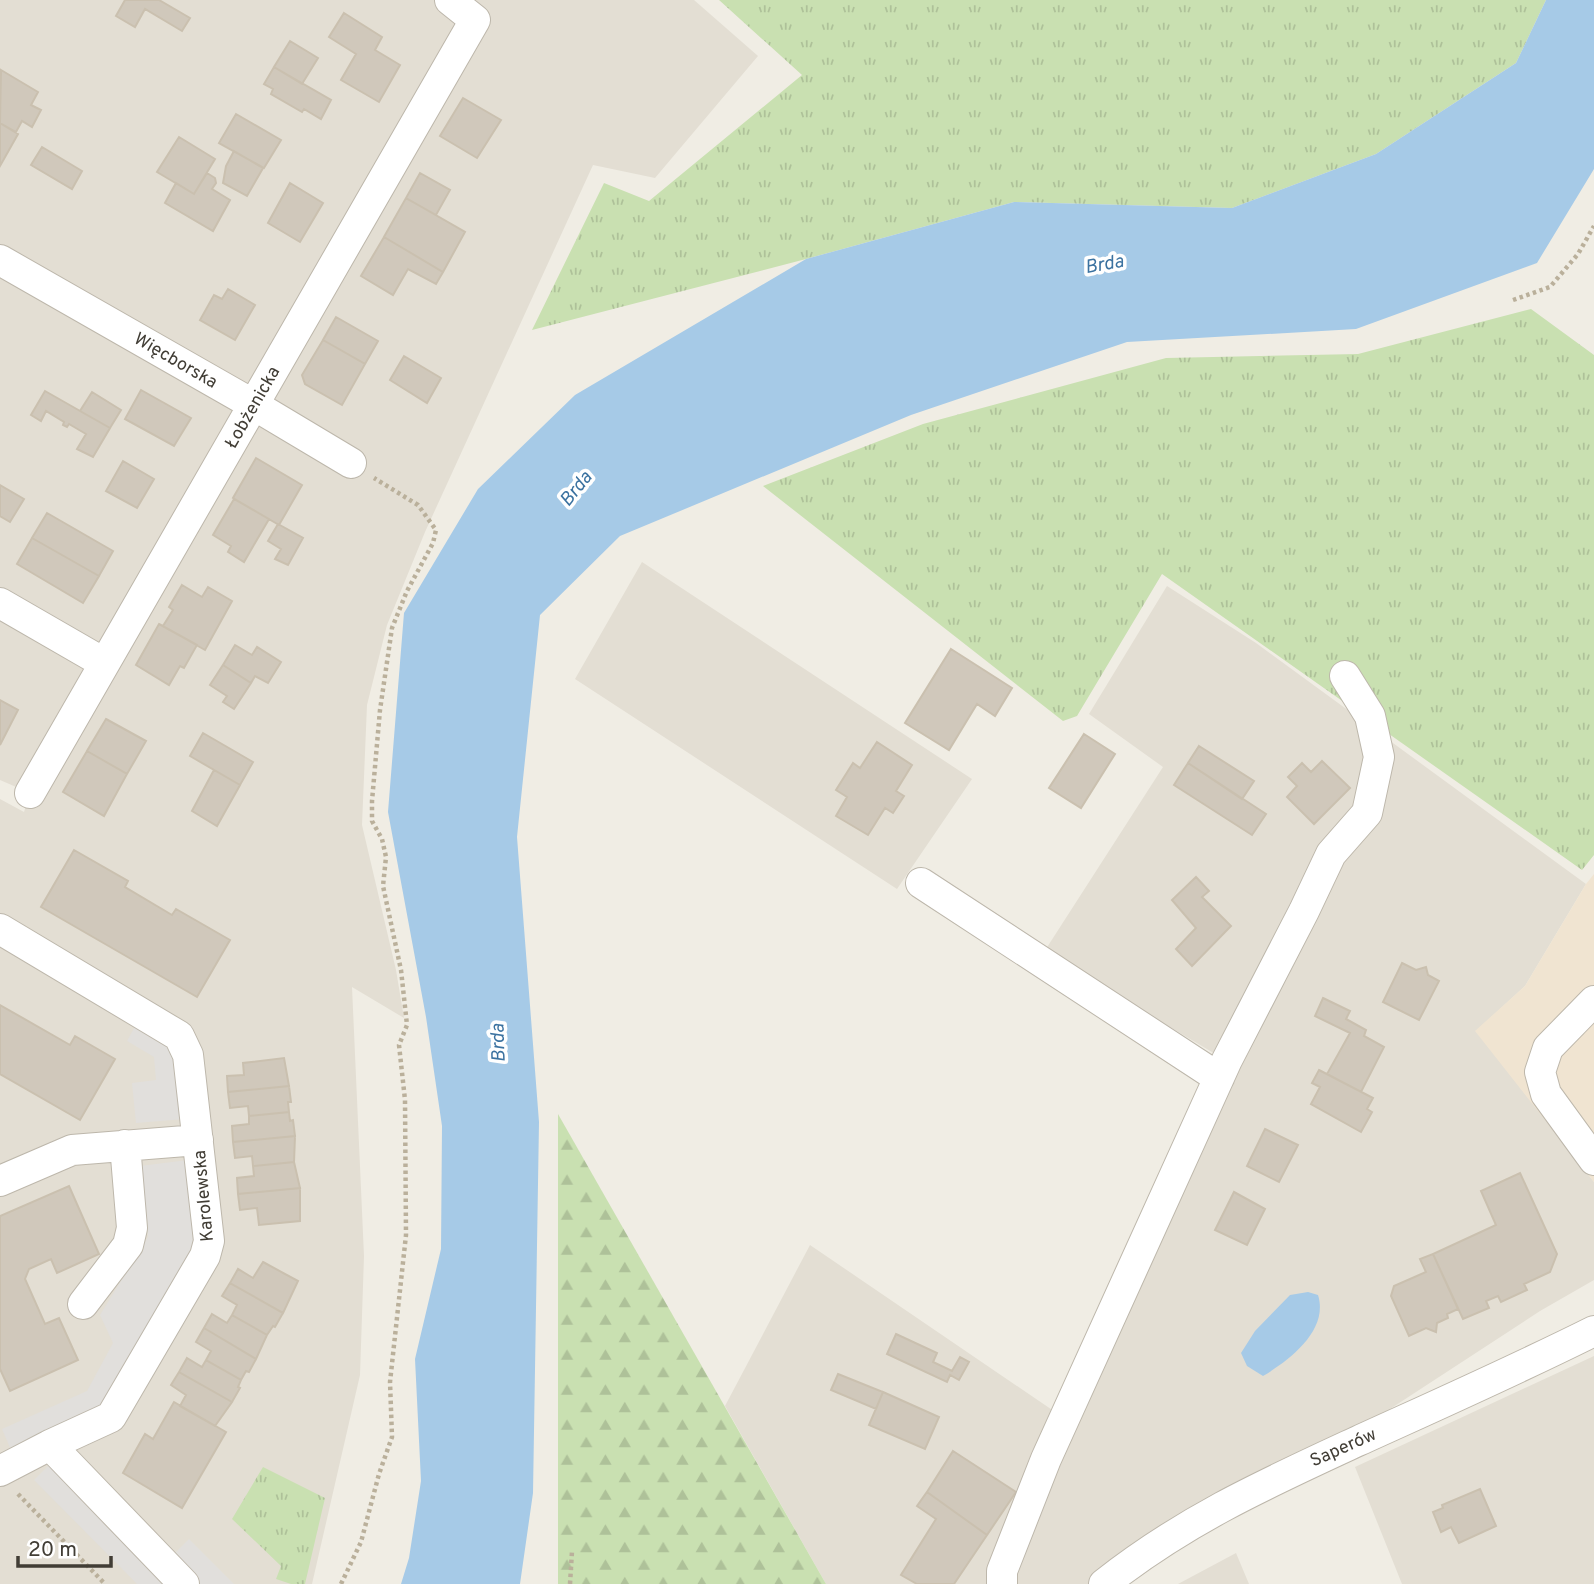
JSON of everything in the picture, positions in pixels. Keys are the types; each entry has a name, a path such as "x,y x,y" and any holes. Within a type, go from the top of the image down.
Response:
{"street":[{"name":"Łobżenicka","path":"30,793 475,20 450,0"},
{"name":"Więcborska","path":"0,260 351,463"},
{"path":"0,603 104,663"},
{"path":"1002,1584 1002,1571 1046,1458 1219,1078 1331,854 1367,813 1379,757 1370,716 1345,676"},
{"path":"920,883 1219,1078"},
{"name":"Karolewska","path":"0,929 178,1036 188,1055 209,1241 205,1256 111,1417 50,1445 4,1478"},
{"path":"1594,1001 1548,1048 1540,1072 1546,1094 1579,1143 1594,1160"},
{"path":"0,1181 72,1150 198,1139"},
{"path":"83,1304 128,1245 132,1228 125,1146"},
{"name":"Saperów","path":"1104,1584 1143,1553 1228,1502 1594,1331"},
{"path":"50,1445 184,1584"}],"path":[{"path":"1513,300 1550,287 1578,254 1594,226"},
{"path":"341,1584 361,1542 392,1437 390,1382 406,1235 405,1100 399,1045 407,1025 401,970 383,886 386,857 382,839 372,821 380,710 392,628 407,591 433,543 436,530 418,505 351,463"},
{"path":"4,1478 105,1584"},
{"path":"570,1584 572,1551"}],"shaded area":[{"path":"0,0 694,0 758,56 655,178 593,165 425,532 387,625 367,705 362,825 396,970 404,1018 352,987 364,1256 360,1375 312,1584 0,1584 0,799 24,812 30,793 0,780"},
{"path":"642,562 972,779 897,889 575,679"},
{"path":"1167,586 1256,643 1586,884 1525,986 1476,1031 1594,1182 1594,1280 1540,1311 1122,1584 826,1584 725,1406 810,1245 1064,1418 1227,1061 1044,952 1163,767 1089,714"},
{"path":"1594,874 1594,1182 1475,1031 1525,986"},
{"path":"139,1019 178,1053 184,1119 136,1123 132,1083 156,1080 154,1057 127,1041"},
{"path":"188,1160 197,1247 104,1406 11,1450 2,1429 87,1391 113,1343 100,1315 148,1237 140,1166"},
{"path":"1594,1356 1594,1584 1402,1584 1355,1467"},
{"path":"51,1463 158,1570 189,1539 234,1584 137,1584 34,1480"},
{"path":"1236,1553 1249,1584 1178,1584"}],"green space":[{"path":"719,0 1546,0 1516,63 1376,154 1232,208 1014,202 532,330 604,183 649,201 802,75"},
{"path":"1531,309 1594,355 1594,855 1582,870 1162,574 1077,716 1063,721 763,486 923,424 1166,358 1358,354"},
{"path":"558,1114 826,1584 558,1584"},
{"path":"263,1467 325,1498 305,1584 291,1584 276,1579 281,1566 232,1519"}],"water":[{"name":"Brda","path":"1546,0 1594,0 1594,169 1537,263 1356,329 1127,342 911,415 620,536 540,615 517,837 539,1122 533,1493 520,1584 401,1584 409,1558 421,1481 415,1359 441,1249 442,1126 426,1017 388,812 404,613 478,489 575,395 806,259 1014,202 1232,208 1376,154 1516,63"},
{"path":"1308,1292 1318,1295 1320,1308 1313,1332 1305,1343 1285,1362 1263,1376 1247,1366 1241,1353 1255,1331 1290,1295"}],"building":[{"path":"125,0 159,0 190,18 182,31 145,9 135,27 116,16"},
{"path":"344,13 382,37 375,50 400,65 379,102 341,80 356,54 329,37"},
{"path":"290,41 318,58 302,84 274,67"},
{"path":"274,67 331,100 321,119 304,109 302,112 271,94 273,89 264,84"},
{"path":"1,70 38,92 31,105 41,110 32,127 22,121 16,132 0,123"},
{"path":"463,98 501,120 477,158 440,136"},
{"path":"236,114 281,140 264,168 219,143"},
{"path":"0,123 18,134 0,166"},
{"path":"179,137 215,159 194,194 157,172"},
{"path":"42,147 82,171 72,189 31,165"},
{"path":"234,151 263,168 247,196 223,183 226,166"},
{"path":"207,173 215,178 216,183 212,189 230,200 213,231 165,203 176,183 194,194"},
{"path":"420,173 450,190 436,215 406,198"},
{"path":"290,183 323,203 300,242 268,223"},
{"path":"406,198 465,232 443,272 384,237"},
{"path":"384,237 443,272 436,284 408,269 393,295 361,276"},
{"path":"228,289 255,305 235,340 200,320 214,295 222,299"},
{"path":"336,317 378,341 365,364 323,340"},
{"path":"323,340 365,364 342,405 305,384 302,375"},
{"path":"404,356 441,378 427,403 390,380"},
{"path":"141,390 191,418 174,446 125,419"},
{"path":"45,391 110,428 93,457 77,449 86,434 69,424 67,427 63,425 64,422 46,411 41,421 31,415"},
{"path":"92,392 121,410 110,428 80,411"},
{"path":"256,458 302,485 279,525 233,498"},
{"path":"123,461 154,479 137,508 106,491"},
{"path":"0,485 24,499 10,522 0,516"},
{"path":"234,499 269,519 244,562 228,552 231,546 213,535"},
{"path":"47,513 113,551 99,576 32,538"},
{"path":"278,524 303,538 288,565 275,559 281,549 268,541"},
{"path":"32,538 99,576 83,603 17,564"},
{"path":"182,585 202,597 208,587 232,601 205,650 163,626 173,610 169,607"},
{"path":"159,624 197,645 184,668 180,666 169,685 136,665"},
{"path":"235,645 252,655 257,647 281,662 268,683 255,676 251,683 223,665"},
{"path":"951,649 1012,688 995,716 977,704 949,750 905,723"},
{"path":"223,665 251,683 234,709 223,702 227,696 210,685"},
{"path":"0,700 18,710 0,745"},
{"path":"106,719 146,741 127,774 87,751"},
{"path":"203,733 253,762 240,785 190,756"},
{"path":"1084,734 1115,754 1081,808 1049,788"},
{"path":"877,742 912,765 896,791 904,796 893,813 885,808 868,835 836,816 847,797 836,790 853,763 860,768"},
{"path":"1199,746 1254,781 1242,799 1188,763"},
{"path":"87,751 127,774 104,816 63,792"},
{"path":"1322,761 1350,788 1314,824 1287,797 1297,786 1288,777 1302,763 1311,772"},
{"path":"1188,763 1266,814 1252,835 1174,785"},
{"path":"214,770 240,785 217,826 192,811"},
{"path":"74,850 128,881 125,887 172,915 176,909 230,940 197,997 41,907"},
{"path":"1196,877 1209,891 1202,897 1231,926 1192,966 1176,949 1196,928 1172,900"},
{"path":"1402,963 1416,970 1426,967 1428,975 1439,981 1419,1020 1383,1002"},
{"path":"1323,998 1350,1011 1346,1019 1366,1030 1364,1036 1384,1047 1361,1092 1327,1074 1350,1033 1315,1016"},
{"path":"0,1005 70,1045 75,1036 115,1059 80,1120 0,1074"},
{"path":"284,1058 289,1086 228,1092 227,1076 244,1075 243,1063"},
{"path":"1319,1070 1373,1098 1367,1109 1372,1112 1361,1132 1311,1104 1320,1087 1312,1083"},
{"path":"289,1086 289,1112 249,1116 248,1106 230,1108 228,1092"},
{"path":"289,1112 295,1136 233,1142 232,1126 249,1124 249,1116"},
{"path":"1265,1129 1298,1145 1279,1182 1247,1166"},
{"path":"295,1136 294,1162 253,1166 252,1156 235,1158 233,1142"},
{"path":"294,1162 300,1188 238,1194 237,1178 254,1176 253,1166"},
{"path":"1520,1173 1557,1254 1550,1272 1524,1284 1527,1290 1501,1302 1498,1296 1486,1301 1489,1308 1463,1319 1433,1254 1496,1225 1481,1191"},
{"path":"69,1186 99,1254 57,1273 51,1259 29,1269 25,1279 45,1324 59,1318 78,1360 10,1391 0,1369 0,1216"},
{"path":"300,1188 300,1221 259,1225 257,1208 240,1210 238,1194"},
{"path":"1234,1192 1265,1209 1247,1245 1215,1230"},
{"path":"1433,1254 1458,1309 1437,1323 1436,1332 1426,1328 1409,1336 1391,1296 1394,1286 1426,1272 1420,1259"},
{"path":"263,1262 298,1281 283,1313 230,1283 238,1269 253,1278"},
{"path":"230,1283 283,1313 267,1335 232,1315 237,1305 222,1296"},
{"path":"212,1314 227,1323 232,1315 267,1335 256,1359 204,1328"},
{"path":"204,1328 256,1359 241,1380 206,1360 211,1351 196,1342"},
{"path":"896,1334 937,1353 933,1362 952,1371 960,1357 969,1362 959,1380 950,1375 947,1382 887,1354"},
{"path":"187,1358 202,1367 206,1360 241,1380 238,1387 240,1388 232,1402 179,1372"},
{"path":"179,1372 232,1402 215,1426 180,1406 186,1395 171,1385"},
{"path":"838,1374 883,1392 876,1409 831,1390"},
{"path":"883,1392 939,1417 925,1449 869,1425"},
{"path":"174,1402 226,1432 182,1508 123,1473 145,1434 153,1439"},
{"path":"953,1451 1016,1492 987,1535 927,1492"},
{"path":"1480,1489 1496,1526 1459,1543 1451,1527 1441,1532 1433,1512 1443,1508 1442,1505"},
{"path":"927,1492 987,1535 954,1584 917,1584 901,1575 936,1519 917,1506"}]}
